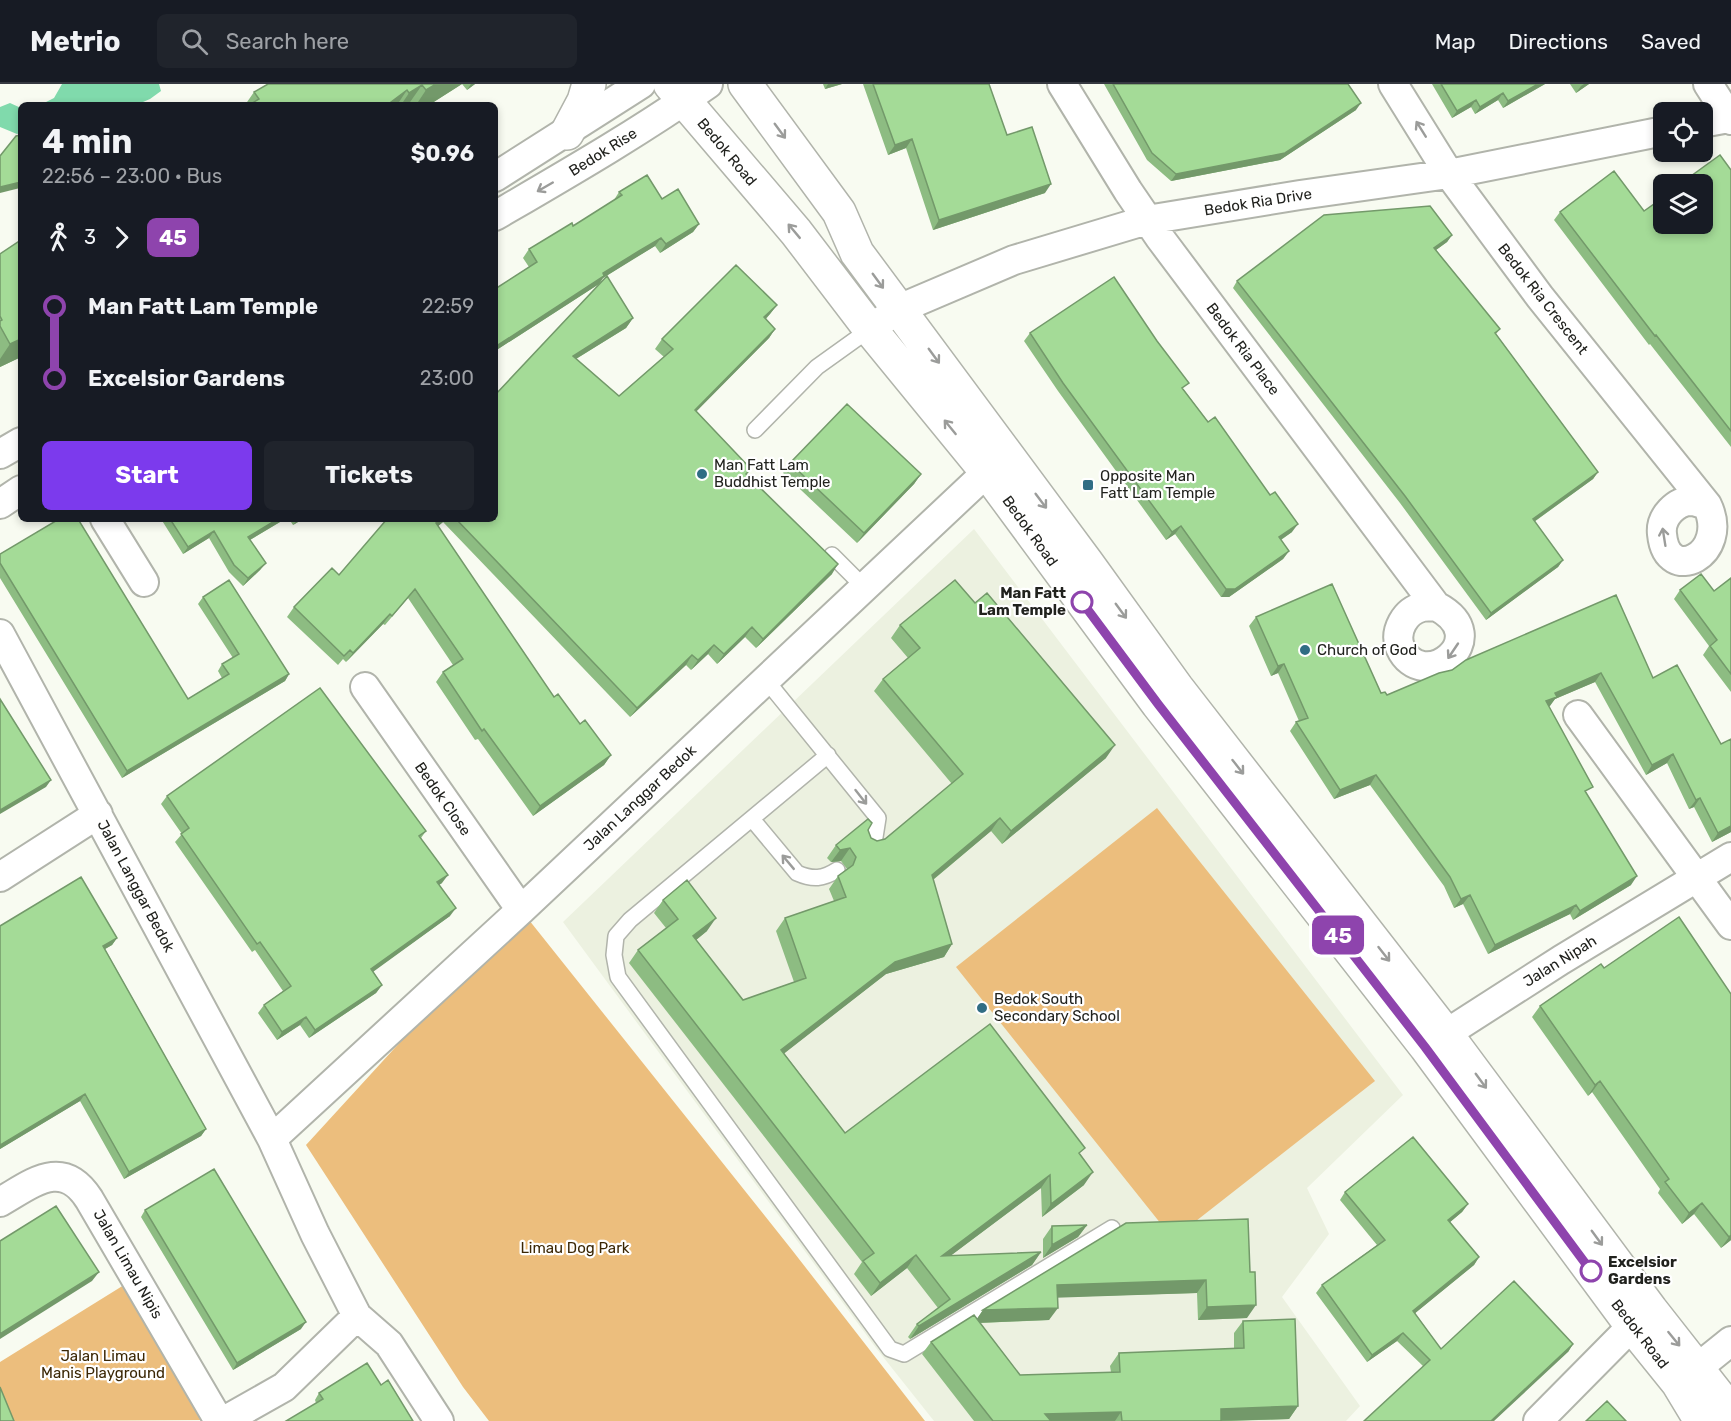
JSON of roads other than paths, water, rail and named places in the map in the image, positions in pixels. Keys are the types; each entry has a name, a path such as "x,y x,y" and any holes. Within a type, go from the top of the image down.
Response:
{"main road":[{"path":"567,133 584,101 589,84"},
{"name":"Bedok Road","path":"745,84 839,212 858,253 899,309 997,463 1158,704 1436,1040 1641,1318 1688,1376 1731,1412"},
{"name":"Bedok Road","path":"688,90 870,329 997,463"},
{"name":"Bedok Road","path":"1688,1376 1701,1421"}],"street":[{"path":"498,175 641,84"},
{"name":"Bedok Ria Place","path":"1062,84 1146,220 1436,606"},
{"name":"Bedok Ria Crescent","path":"1393,84 1449,174 1540,297 1707,505"},
{"path":"1708,84 1721,120"},
{"name":"Bedok Rise","path":"498,214 556,181 688,90"},
{"name":"Bedok Ria Drive","path":"870,329 899,309 1014,260 1146,220 1449,174 1653,133"},
{"path":"0,454 18,444"},
{"name":"Jalan Langgar Bedok","path":"272,1139 521,910 997,463"},
{"path":"0,504 18,492"},
{"path":"107,522 144,582"},
{"name":"Jalan Langgar Bedok","path":"0,634 272,1139 315,1234 357,1316"},
{"name":"Bedok Close","path":"366,687 521,910"},
{"path":"1578,715 1731,924"},
{"path":"0,877 98,814"},
{"name":"Jalan Nipah","path":"1436,1040 1561,960 1731,857"},
{"name":"Jalan Limau Nipis","path":"0,1202 38,1180 46,1178 66,1178 78,1184 95,1209 219,1421"},
{"path":"224,1421 285,1387 357,1316 389,1344 439,1421"},
{"path":"1538,1421 1641,1318"},
{"path":"1688,1376 1731,1341"}],"lane":[{"path":"755,429 817,367 870,329"},
{"path":"832,555 864,587"},
{"path":"766,680 878,818 875,837 869,844"},
{"path":"828,755 630,920 616,936 614,955 618,977 890,1349 904,1354 1112,1228"},
{"path":"752,819 797,873 807,878 818,879 837,870"}],"place":[{"name":"Man Fatt Lam Buddhist Temple","path":"702,474"},
{"name":"Opposite Man Fatt Lam Temple","path":"1088,485"},
{"name":"Man Fatt Lam Temple","path":"1082,602"},
{"name":"Church of God","path":"1305,650"},
{"name":"Bedok South Secondary School","path":"982,1008"},
{"name":"Excelsior Gardens","path":"1591,1271"}],"park label":[{"name":"Limau Dog Park","path":"575,1248"},
{"name":"Jalan Limau Manis Playground","path":"103,1364"}]}
